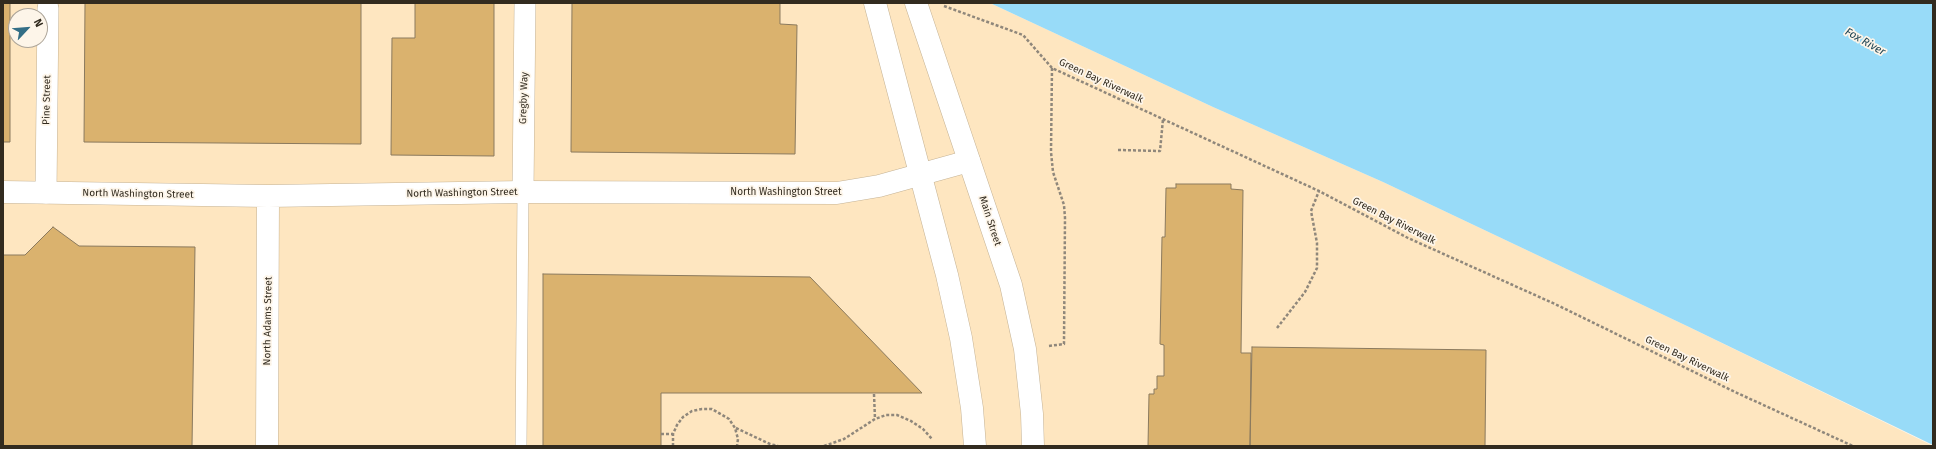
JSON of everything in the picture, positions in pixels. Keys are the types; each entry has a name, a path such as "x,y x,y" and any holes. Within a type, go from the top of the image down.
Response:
{"street":[{"name":"Gregby Way","path":"523,192 525,3"},
{"name":"Main Street","path":"916,3 1011,285 1026,348 1032,414 1033,446"},
{"path":"877,10 947,275 961,338 972,408 975,446"},
{"name":"Pine Street","path":"46,193 48,48"},
{"name":"North Washington Street","path":"3,192 268,196 523,192 837,193 863,190 969,161"},
{"name":"North Adams Street","path":"267,446 268,196"}],"lane":[{"path":"521,446 523,192"}],"path":[{"name":"Green Bay Riverwalk","path":"942,6 1023,35 1052,68 1319,191 1408,238 1555,304 1852,446"},
{"path":"1026,348 1064,344 1065,218 1064,205 1052,165 1052,68"},
{"path":"1118,150 1160,151 1163,119"},
{"path":"1277,328 1305,292 1317,268 1317,243 1311,211 1319,191"},
{"path":"874,394 875,419"},
{"path":"673,446 673,434 676,425 683,417 692,411 702,408 712,409 729,419 735,428 738,439 737,446"},
{"path":"824,446 844,439 875,419 886,415 897,415 911,421 923,429 932,439"},
{"path":"735,428 770,444 778,446"},
{"path":"661,434 673,434"}],"shaded area":[{"path":"3,3 990,3 1213,107 1383,182 1687,326 1933,446 3,446"}],"water":[{"name":"Fox River","path":"990,3 1933,3 1933,445 1687,326 1383,182 1213,107"}],"building":[{"path":"3,3 10,3 10,8 8,8 8,48 10,48 10,142 3,142"},
{"path":"85,3 361,3 361,144 84,142"},
{"path":"415,3 494,3 494,156 391,155 392,38 415,38"},
{"path":"572,3 780,3 780,24 797,25 795,154 571,152"},
{"path":"1176,184 1231,184 1231,189 1243,190 1241,353 1251,353 1250,446 1148,446 1149,394 1154,394 1154,389 1157,389 1157,376 1164,376 1164,345 1160,344 1162,237 1165,237 1166,188 1176,188"},
{"path":"53,227 79,246 195,247 192,446 3,446 3,255 25,255"},
{"path":"543,274 810,277 922,393 661,393 661,446 543,446"},
{"path":"1252,347 1486,350 1485,446 1250,446"}]}
